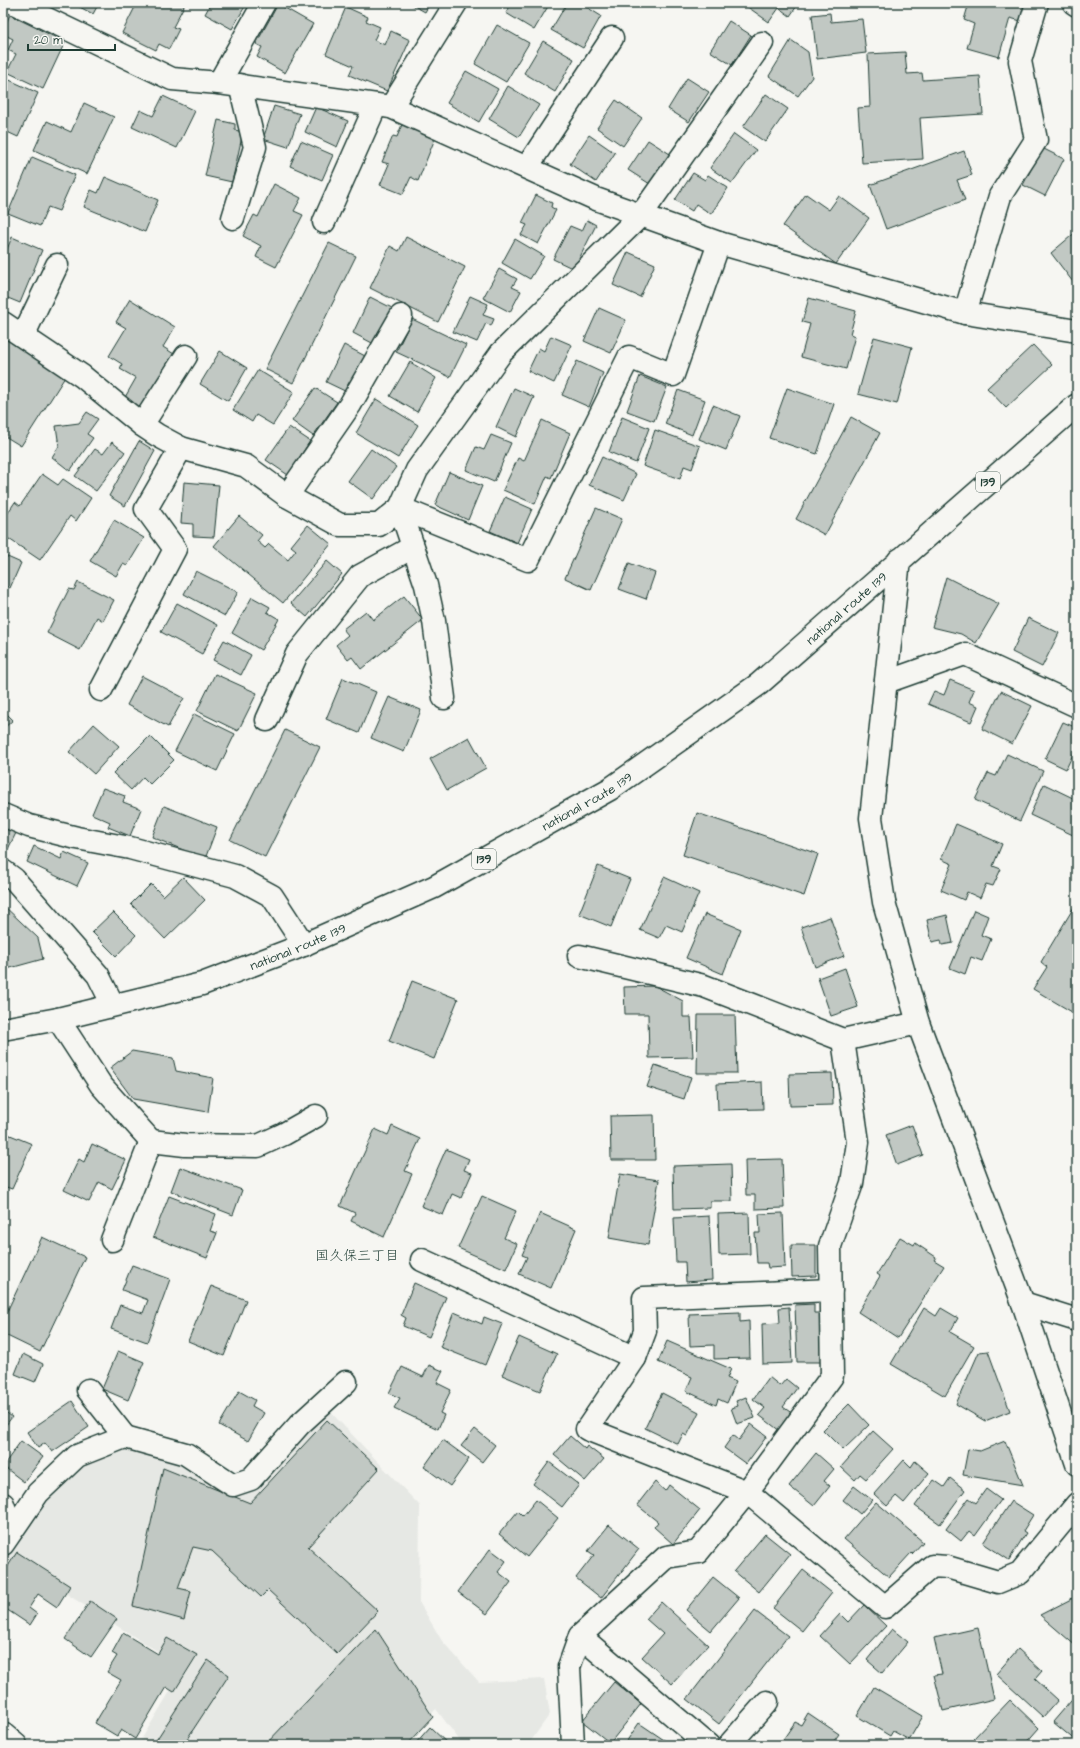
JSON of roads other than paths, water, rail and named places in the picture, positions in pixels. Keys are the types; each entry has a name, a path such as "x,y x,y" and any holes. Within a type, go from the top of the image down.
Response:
{"main road":[{"path":"233,218 255,147 230,84 264,3"},
{"path":"324,222 384,106 456,3"},
{"path":"965,313 1000,196 1036,140 1020,61 1037,3"},
{"path":"20,4 172,79 230,84 384,106 596,199 719,243 965,313 1077,331"},
{"path":"526,167 612,38"},
{"path":"3,323 82,376 142,425 157,435 182,448 246,466 286,496 340,525 379,525 400,508 417,470 501,353 641,215 762,43"},
{"path":"400,508 528,560 629,357 673,375 719,243"},
{"path":"23,336 57,265"},
{"path":"286,496 350,405 401,316"},
{"path":"142,425 186,356"},
{"name":"national route 139","path":"3,1029 58,1020 113,1005 202,984 304,945 434,887 610,788 759,684 1077,405"},
{"path":"101,690 175,549 146,509 182,448"},
{"path":"400,508 426,585 434,621 444,698"},
{"path":"267,720 297,654 360,576 413,547"},
{"path":"899,560 871,818 884,902 918,1023 1023,1303 1077,1464"},
{"path":"886,682 965,654 1077,706"},
{"path":"3,815 29,826 77,838 130,848 235,876 272,896 304,945"},
{"path":"3,871 14,879 98,975 113,1005"},
{"path":"578,956 704,986 843,1040 918,1023"},
{"path":"58,1020 101,1086 151,1141 185,1145 258,1146 284,1134 316,1116"},
{"path":"573,1745 569,1667 580,1636 666,1557 698,1552 747,1492 832,1376 830,1246 852,1183 858,1142 843,1040"},
{"path":"112,1240 151,1141"},
{"path":"422,1260 635,1358"},
{"path":"831,1290 644,1298 645,1331 635,1358 587,1429 747,1492 885,1607 932,1566 946,1567 998,1582 1020,1573 1077,1504"},
{"path":"1023,1303 1077,1320"},
{"path":"88,1390 125,1437 186,1454 233,1485 251,1479 300,1424 346,1382"},
{"path":"8,1537 38,1493 51,1478 77,1456 125,1437"},
{"path":"3,1504 8,1537"},
{"path":"580,1636 708,1745"},
{"path":"729,1745 767,1702"},
{"path":"3,1734 16,1745"}],"district":[{"name":"国久保三丁目","path":"357,1255"}]}
